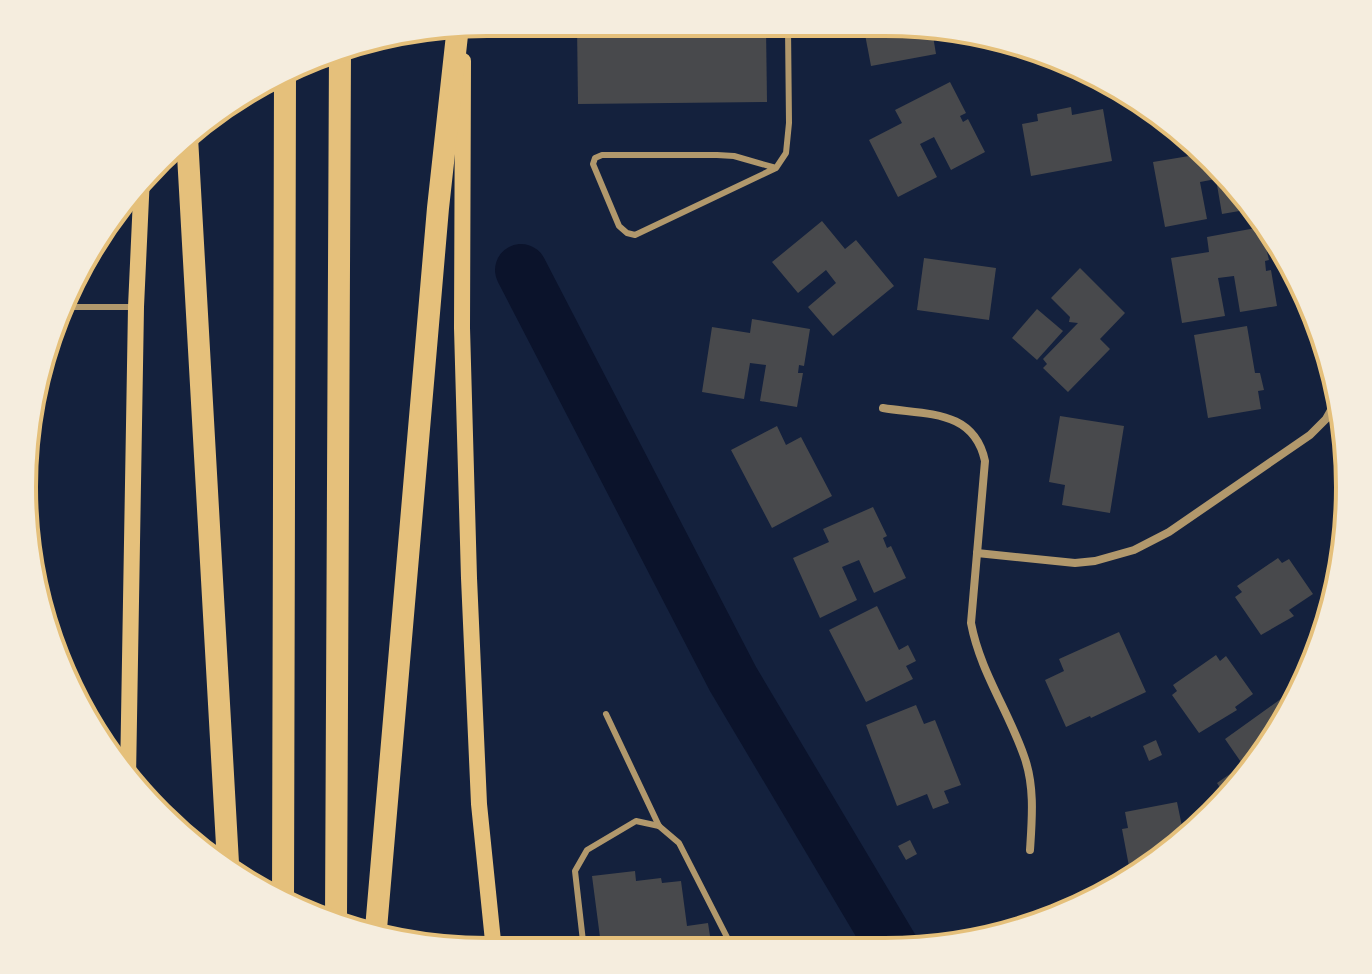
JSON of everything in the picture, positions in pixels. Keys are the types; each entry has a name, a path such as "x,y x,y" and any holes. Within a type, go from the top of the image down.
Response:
{"highway":[{"path":"376,924 438,208 457,37"},
{"path":"336,912 340,61"},
{"path":"283,889 285,84"},
{"path":"188,150 228,856"}],"main road":[{"path":"464,37 462,328 469,578 479,804 493,938"},
{"path":"127,760 141,198"}],"street":[{"path":"883,408 957,420 972,432 982,447 985,461 971,623 976,649 1025,757 1033,812 1030,850"},
{"path":"977,553 1075,563 1134,550 1169,532 1310,435 1329,413"}],"lane":[{"path":"776,168 734,156 717,155 602,155 595,158 593,164 619,226 635,235 776,168 786,153 789,123 788,36"},
{"path":"74,307 136,307"},
{"path":"606,714 659,826 679,843 727,938"},
{"path":"583,938 575,871 587,850 636,821 659,826"}],"building":[{"path":"577,36 766,36 767,102 578,104"},
{"path":"865,36 933,39 936,54 871,66"},
{"path":"950,82 966,113 960,116 963,122 968,119 985,152 951,170 934,137 920,144 937,177 898,197 869,140 902,123 895,110"},
{"path":"1071,107 1072,115 1103,109 1112,161 1031,176 1022,124 1038,121 1037,114"},
{"path":"1189,156 1214,179 1200,182 1207,219 1165,227 1153,162"},
{"path":"1216,182 1242,211 1222,214"},
{"path":"822,221 845,249 856,240 894,286 833,336 808,307 836,283 826,270 798,293 772,262"},
{"path":"1254,228 1265,245 1269,260 1265,261 1266,271 1271,270 1277,306 1240,312 1234,276 1218,278 1225,316 1182,323 1171,258 1209,252 1207,237"},
{"path":"924,258 996,268 989,320 917,310"},
{"path":"1080,268 1125,313 1100,339 1110,349 1068,392 1043,368 1047,364 1043,359 1078,323 1069,322 1070,317 1051,298"},
{"path":"1037,309 1063,331 1037,360 1012,338"},
{"path":"752,319 810,329 804,366 799,365 798,373 803,373 797,407 760,401 766,365 750,363 744,399 702,392 712,327 750,333"},
{"path":"1247,326 1255,373 1260,373 1264,390 1258,391 1261,409 1208,418 1194,335"},
{"path":"1060,416 1124,426 1110,513 1062,505 1065,485 1049,482"},
{"path":"777,426 786,445 801,437 832,496 772,528 731,450"},
{"path":"873,507 887,536 883,538 887,548 891,546 906,578 874,593 859,560 842,567 857,600 820,618 793,558 829,542 823,529"},
{"path":"1278,558 1282,563 1289,559 1313,594 1289,610 1294,616 1261,635 1235,597 1242,592 1237,586"},
{"path":"877,606 899,650 908,645 916,661 906,666 913,679 866,702 829,630"},
{"path":"1119,632 1146,692 1066,727 1045,680 1064,671 1059,659"},
{"path":"1216,655 1220,661 1226,656 1253,694 1235,707 1237,710 1199,733 1172,695 1177,691 1173,685"},
{"path":"1284,697 1242,763 1225,739"},
{"path":"916,705 924,724 935,720 961,785 944,791 949,803 933,809 927,794 897,806 866,725"},
{"path":"1156,740 1162,755 1149,761 1143,746"},
{"path":"1237,769 1220,788 1217,783"},
{"path":"1177,802 1182,826 1129,866 1122,829 1128,828 1125,812"},
{"path":"910,840 917,854 906,860 898,846"},
{"path":"635,871 636,881 661,878 662,883 681,881 687,926 708,923 710,938 600,938 592,876"}],"waterway":[{"path":"521,270 733,679 887,938"}]}
